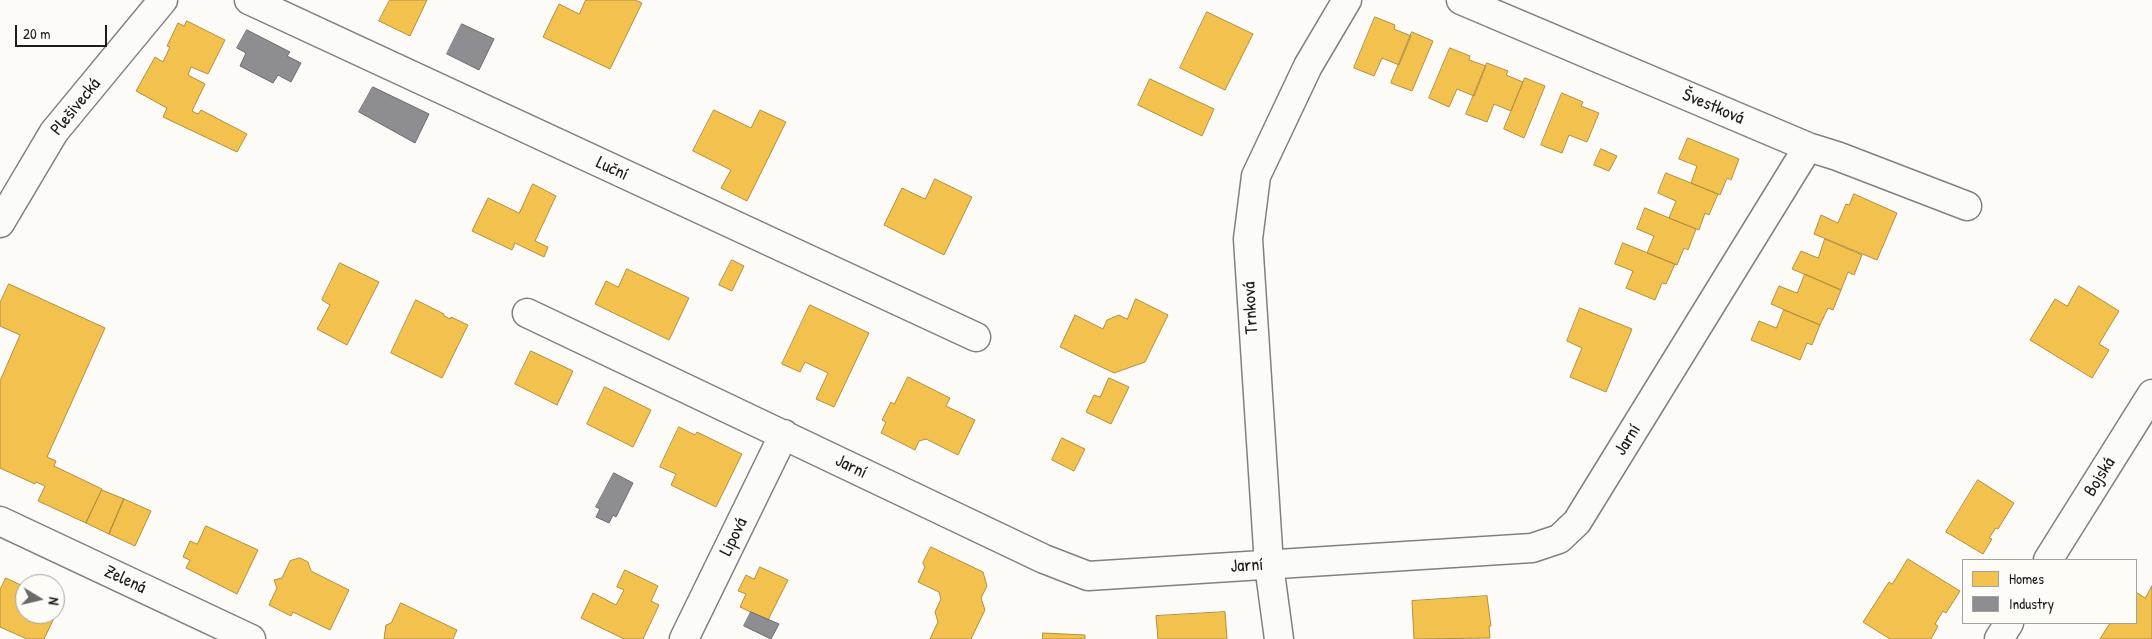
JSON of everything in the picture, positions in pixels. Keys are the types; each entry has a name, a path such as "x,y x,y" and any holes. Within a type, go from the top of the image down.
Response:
{"street":[{"name":"Plešivecká","path":"0,223 54,132 163,0"},
{"name":"Luční","path":"248,0 976,337"},
{"name":"Trnková","path":"1279,639 1269,565 1248,239 1256,176 1308,66 1347,0"},
{"name":"Švestková","path":"1462,0 1808,147 1837,156 1967,206"},
{"name":"Jarní","path":"527,313 1044,559 1088,576 1532,548 1559,539 1577,522 1808,147"},
{"name":"Bojská","path":"2049,559 2152,394"},
{"name":"Lipová","path":"684,639 784,434"},
{"name":"Zelená","path":"0,521 251,639"},
{"path":"1999,639 2008,624"}],"building: Homes":[{"path":"390,0 427,0 410,36 379,21"},
{"path":"586,0 635,0 642,3 610,69 543,37 559,4 579,14"},
{"path":"1207,12 1253,34 1225,90 1180,68"},
{"path":"1375,17 1395,25 1394,29 1411,36 1399,65 1382,58 1374,76 1354,68"},
{"path":"187,21 225,40 208,74 191,67 188,75 205,84 192,111 198,114 201,110 247,134 237,152 163,117 167,108 136,91 155,57 163,62 170,47 167,46 178,23 184,26"},
{"path":"1412,32 1433,41 1412,91 1391,83"},
{"path":"1450,48 1470,56 1469,60 1486,66 1474,96 1457,89 1449,107 1429,98"},
{"path":"1487,63 1508,71 1506,75 1523,82 1511,111 1494,104 1487,122 1466,114"},
{"path":"1525,78 1545,86 1524,138 1504,129"},
{"path":"1150,79 1214,109 1202,136 1138,105"},
{"path":"1562,93 1583,102 1581,106 1599,113 1587,142 1569,135 1562,153 1541,145"},
{"path":"714,110 751,128 760,110 786,122 747,201 721,188 731,170 693,151"},
{"path":"1688,138 1739,159 1731,180 1727,178 1720,195 1691,183 1697,166 1679,159"},
{"path":"1601,149 1617,156 1609,171 1594,165"},
{"path":"1666,173 1718,194 1709,215 1705,213 1699,230 1669,218 1676,201 1658,193"},
{"path":"935,179 972,197 944,255 884,225 902,188 925,199"},
{"path":"533,184 556,196 535,241 548,247 544,257 515,243 512,250 472,231 488,198 519,213"},
{"path":"1854,194 1897,213 1877,260 1814,234 1821,215 1838,223 1846,204 1849,205"},
{"path":"1645,208 1696,229 1688,250 1684,248 1677,265 1647,253 1654,236 1637,229"},
{"path":"1825,239 1862,255 1854,275 1848,272 1841,290 1792,269 1801,251 1818,258"},
{"path":"1623,243 1675,264 1666,284 1662,283 1655,300 1626,288 1633,271 1615,264"},
{"path":"732,260 744,266 732,291 719,285"},
{"path":"340,263 379,282 347,345 317,329 330,305 322,300"},
{"path":"627,269 689,298 669,340 595,304 606,281 618,287"},
{"path":"1805,274 1841,290 1833,310 1828,308 1820,325 1771,304 1779,286 1797,293"},
{"path":"9,284 105,328 47,457 56,461 54,466 102,489 86,523 38,501 45,486 36,482 35,484 0,468 0,381 20,335 0,326 0,303"},
{"path":"2079,286 2119,311 2099,344 2109,350 2092,378 2030,340 2055,299 2067,306"},
{"path":"1136,299 1168,315 1145,362 1114,373 1060,347 1075,315 1103,329 1107,320 1119,315 1127,319"},
{"path":"416,300 450,319 451,317 468,325 442,378 391,353"},
{"path":"810,305 869,333 834,407 816,399 828,373 805,362 800,372 782,364"},
{"path":"1580,308 1632,329 1606,392 1570,377 1582,348 1567,341"},
{"path":"1784,310 1820,325 1812,345 1807,343 1800,360 1751,340 1759,321 1776,328"},
{"path":"531,351 573,371 557,405 515,384"},
{"path":"908,377 950,398 946,406 975,420 958,455 926,439 919,441 915,450 881,433 886,422 882,420 891,402 894,404"},
{"path":"1109,378 1129,387 1111,424 1086,412 1094,395 1100,397"},
{"path":"605,387 651,410 633,447 587,424"},
{"path":"679,427 695,435 697,432 742,454 716,507 671,485 676,474 660,467"},
{"path":"1062,438 1085,449 1074,471 1052,460"},
{"path":"1978,480 2014,503 1998,529 1996,528 1989,538 1992,539 1983,554 1946,532"},
{"path":"102,490 124,499 109,534 86,523"},
{"path":"124,499 151,511 135,546 109,534"},
{"path":"206,526 258,550 237,594 186,568 190,560 183,557 190,541 197,544"},
{"path":"931,547 983,572 987,586 981,598 985,610 971,639 930,639 938,622 935,612 941,599 939,592 918,582 925,567 923,563"},
{"path":"300,558 308,562 311,571 349,590 330,630 293,612 291,616 269,605 277,588 274,580 282,578 290,561"},
{"path":"1908,559 1960,591 1946,613 1943,611 1935,624 1938,626 1931,639 1890,639 1863,622 1889,582 1892,584"},
{"path":"760,567 788,580 768,620 740,607 746,594 738,591 746,575 754,579"},
{"path":"625,570 658,586 651,601 659,605 643,639 624,639 581,618 593,593 616,605 624,590 617,587"},
{"path":"6,578 15,582 15,624 51,624 44,639 27,639 0,627 0,590"},
{"path":"2152,586 2152,639 2100,639 2109,624 2137,624 2137,593 2145,598"},
{"path":"1487,596 1491,626 1489,626 1490,638 1414,639 1412,601"},
{"path":"401,603 457,630 453,639 384,639 386,625 391,623"},
{"path":"1225,612 1227,639 1158,639 1156,616"},
{"path":"1043,633 1085,635 1085,639 1043,639"}],"building: Industry":[{"path":"462,24 494,39 479,70 447,54"},
{"path":"247,30 290,52 287,56 301,63 291,82 278,75 273,83 240,66 246,53 237,48"},
{"path":"373,87 429,114 415,143 359,112"},
{"path":"614,473 633,483 616,517 613,515 609,523 596,517 600,509 596,507"},
{"path":"751,612 779,624 771,639 744,626"}]}
